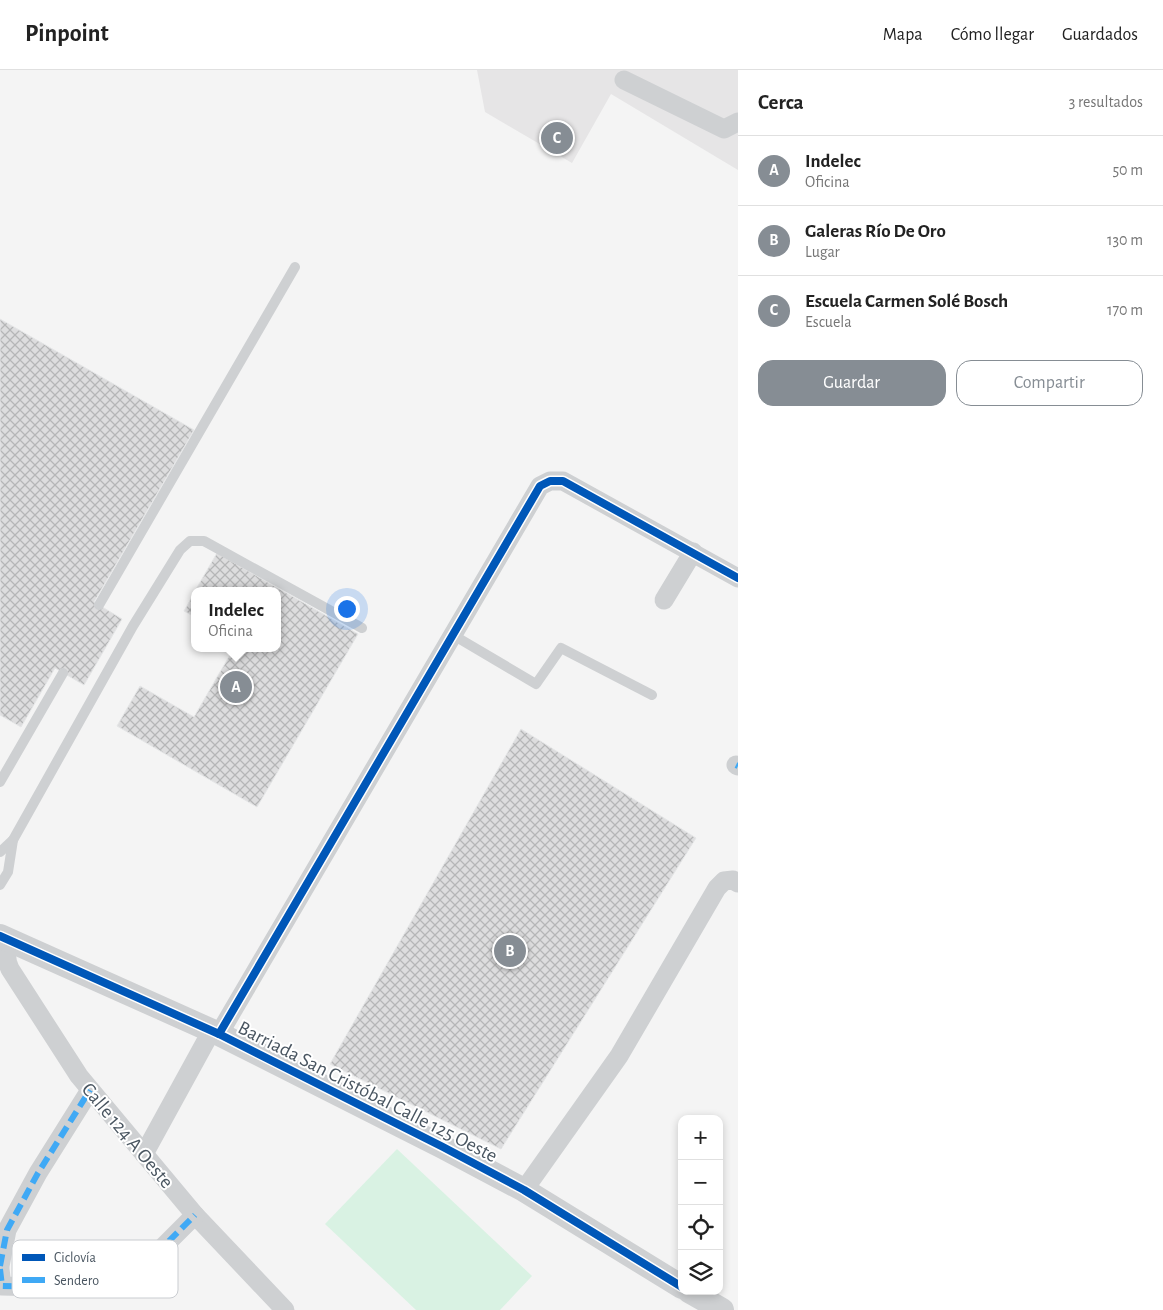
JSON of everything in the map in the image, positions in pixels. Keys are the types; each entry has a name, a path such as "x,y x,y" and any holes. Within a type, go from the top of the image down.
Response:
{"street":[{"path":"624,80 724,129 738,122"},
{"path":"144,1154 540,486 550,481 563,481 738,578"},
{"path":"664,600 693,552"},
{"path":"524,1190 620,1056 717,888 724,881 733,880 738,883"},
{"name":"Barriada San Cristóbal Calle 125 Oeste","path":"5,938 215,1032 524,1190 678,1285"},
{"name":"Calle 124 A Oeste","path":"5,938 6,960 10,969 78,1076 195,1215 285,1310"},
{"path":"12,1286 2,1286 0,1268 7,1230 38,1172 90,1090"},
{"path":"170,1240 195,1215"},
{"path":"262,1284 267,1310"},
{"path":"696,1295 722,1310"}],"lane":[{"path":"100,605 294,267"},
{"path":"0,885 8,872 14,840 133,626 180,550 190,542 204,541 362,628"},
{"path":"453,635 536,684 561,648 652,695"},
{"path":"0,782 63,673"},
{"path":"0,852 14,840"}],"shaded area":[{"path":"477,70 738,70 738,170 611,94 572,163 485,112"}],"green space":[{"path":"397,1149 532,1276 500,1310 416,1310 325,1224"}],"building":[{"path":"0,319 194,430 94,602 122,619 84,685 55,668 21,727 0,715"},
{"path":"217,553 276,587 197,587"},
{"path":"281,590 358,634 257,807 117,726 140,686 194,717 232,652 281,652"},
{"path":"191,599 191,615 184,611"},
{"path":"521,729 696,838 501,1149 330,1064"}],"marked path":[{"path":"0,1266 7,1230 38,1173 90,1090"},
{"path":"170,1240 195,1215"},
{"path":"0,1269 2,1286 12,1286"}],"cycle path":[{"path":"219,1034 540,486 550,481 563,481 738,578"},
{"path":"0,936 219,1034 443,1147 524,1190 678,1285"}],"place":[{"name":"Escuela Carmen Solé Bosch","path":"557,138"},
{"name":"Indelec","path":"236,687"},
{"name":"Galeras Río De Oro","path":"510,951"}]}
